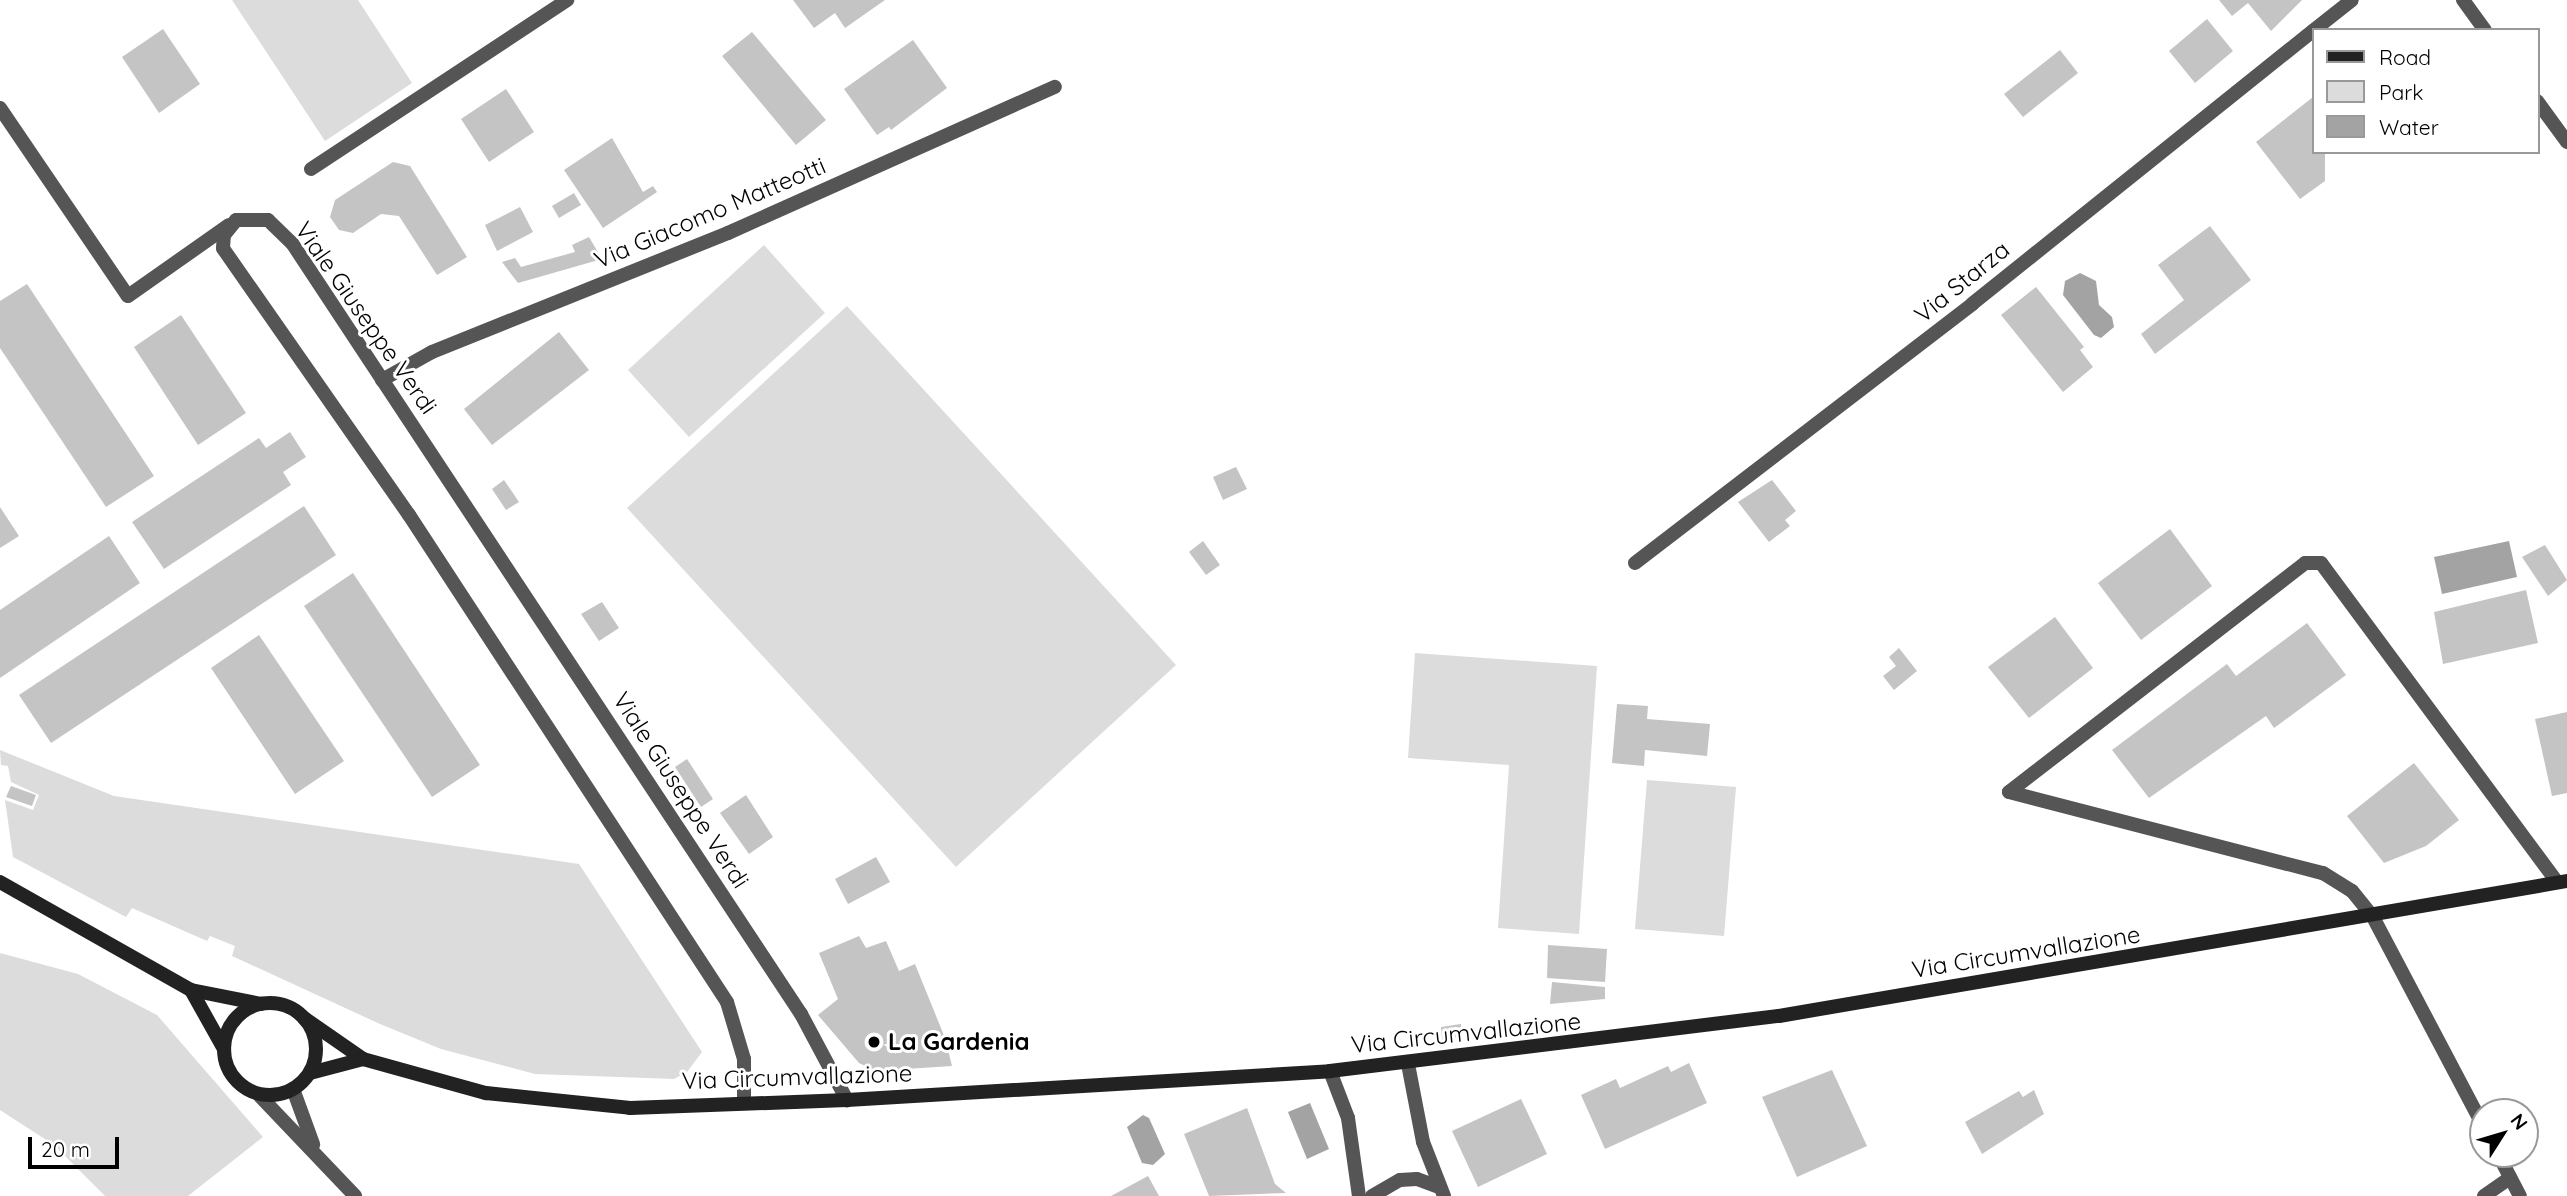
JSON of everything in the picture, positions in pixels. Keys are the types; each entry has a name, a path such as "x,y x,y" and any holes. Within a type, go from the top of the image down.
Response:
{"street":[{"path":"312,169 567,0"},
{"name":"Via Starza","path":"2317,28 2353,0"},
{"path":"2463,0 2484,28"},
{"name":"Via Starza","path":"1635,563 1886,372 2312,32"},
{"name":"Via Giacomo Matteotti","path":"382,380 432,352 728,233 1055,87"},
{"path":"2539,104 2567,142"},
{"path":"0,108 128,296 236,220"},
{"name":"Viale Giuseppe Verdi","path":"236,220 256,216 268,220 292,243 801,1014 848,1100"},
{"path":"236,220 224,235 223,248 432,550 727,1002 744,1059 744,1101"},
{"path":"2469,1099 2373,917 2352,891 2323,873 2009,792 2305,563 2321,563 2562,881"},
{"name":"Via Circumvallazione","path":"304,1018 363,1059 486,1093 631,1108 744,1101 848,1100 1330,1071 1408,1064 1779,1016 2373,917 2562,881"},
{"path":"0,882 191,990 261,1004 276,1004 304,1018 316,1045 310,1073"},
{"path":"191,990 224,1049 233,1077 258,1094 314,1149 355,1196"},
{"path":"224,1049 234,1020 261,1004"},
{"path":"258,1094 276,1095 293,1090 310,1073 363,1059"},
{"path":"1408,1064 1413,1102 1441,1192"},
{"path":"1330,1071 1348,1118 1359,1196"},
{"path":"293,1090 314,1149"},
{"path":"2505,1168 2520,1196"},
{"path":"2484,1196 2510,1178"},
{"path":"1372,1196 1400,1180 1417,1179 1441,1192"}],"green space":[{"path":"232,0 358,0 412,83 325,141"},
{"path":"764,245 825,313 689,437 628,370"},
{"path":"847,306 1176,665 956,867 627,508"},
{"path":"1415,653 1597,666 1579,934 1498,928 1509,765 1408,758"},
{"path":"0,750 114,796 579,864 702,1052 687,1072 674,1079 535,1074 441,1049 380,1024 232,956 235,946 210,936 207,941 132,908 126,917 13,857 5,800 33,810 39,795 11,782 8,766 1,765"},
{"path":"1647,780 1736,787 1724,936 1635,929"},
{"path":"0,953 78,974 157,1015 263,1137 188,1196 105,1196 54,1145 0,1110"}],"water":[{"path":"2080,273 2096,281 2099,305 2112,317 2114,327 2101,338 2094,335 2063,295 2065,281"},
{"path":"2509,541 2517,577 2442,594 2434,557"},
{"path":"1310,1103 1329,1149 1307,1159 1288,1112"},
{"path":"1143,1115 1149,1118 1165,1154 1153,1165 1142,1163 1127,1127"}],"building":[{"path":"793,0 885,0 845,28 835,13 814,28"},
{"path":"2219,0 2302,0 2271,31 2248,3 2232,16"},
{"path":"2207,19 2233,51 2195,83 2169,51"},
{"path":"163,29 200,84 159,113 122,57"},
{"path":"752,32 826,120 796,145 722,56"},
{"path":"913,40 947,88 891,130 889,127 877,135 844,89"},
{"path":"2060,50 2078,73 2023,117 2004,94"},
{"path":"506,89 534,132 489,162 461,119"},
{"path":"2312,98 2312,154 2325,154 2325,181 2300,199 2256,142"},
{"path":"612,138 643,192 653,186 657,192 603,228 564,170"},
{"path":"393,162 410,166 467,257 437,275 399,216 381,214 353,233 339,230 330,217 335,200"},
{"path":"574,193 581,205 559,218 552,206"},
{"path":"520,207 533,232 497,251 485,225"},
{"path":"2210,226 2251,280 2155,354 2141,334 2184,300 2158,265"},
{"path":"589,237 602,259 518,283 502,262 515,258 521,267 575,252 572,245"},
{"path":"27,284 154,476 106,507 0,348 0,301"},
{"path":"2036,287 2084,347 2080,350 2093,367 2063,392 2001,315"},
{"path":"181,315 246,413 198,445 134,347"},
{"path":"559,332 589,370 492,445 464,409"},
{"path":"290,432 306,457 283,472 291,485 164,569 132,522 259,438 266,448"},
{"path":"1236,467 1247,489 1223,500 1213,477"},
{"path":"504,480 519,502 506,510 492,489"},
{"path":"1772,480 1796,511 1785,520 1790,526 1769,542 1738,502"},
{"path":"304,506 336,555 51,743 19,695"},
{"path":"0,507 19,536 0,548"},
{"path":"2170,529 2212,586 2141,640 2098,583"},
{"path":"109,536 140,583 0,678 0,610"},
{"path":"1203,541 1220,565 1206,575 1189,552"},
{"path":"2545,545 2567,580 2548,596 2522,557"},
{"path":"353,573 480,765 432,797 304,606"},
{"path":"2526,590 2538,643 2443,664 2434,612"},
{"path":"602,602 619,628 599,641 581,614"},
{"path":"2055,617 2093,668 2029,718 1988,667"},
{"path":"2307,623 2346,675 2274,728 2266,716 2149,798 2112,750 2227,664 2236,676"},
{"path":"259,635 344,761 295,794 211,668"},
{"path":"1899,648 1917,671 1894,690 1883,676 1896,666 1889,657"},
{"path":"1617,704 1648,706 1647,719 1710,724 1707,756 1645,750 1644,766 1612,763"},
{"path":"2567,712 2567,793 2552,796 2535,719"},
{"path":"687,759 713,799 701,807 675,767"},
{"path":"2414,763 2459,820 2426,846 2384,863 2347,816"},
{"path":"11,786 36,795 32,806 6,797"},
{"path":"746,795 773,837 749,854 720,813"},
{"path":"876,857 890,882 848,904 835,879"},
{"path":"859,936 866,948 886,941 899,971 915,964 945,1038 952,1066 875,1071 859,1063 818,1015 838,999 819,953"},
{"path":"1548,945 1607,949 1605,982 1547,978"},
{"path":"1552,982 1605,987 1605,999 1550,1004"},
{"path":"1461,1024 1462,1037 1442,1040 1441,1027"},
{"path":"1689,1063 1707,1103 1605,1149 1581,1095 1616,1079 1620,1088 1668,1066 1671,1072"},
{"path":"1832,1070 1867,1146 1797,1177 1762,1097"},
{"path":"2034,1090 2044,1114 1982,1154 1965,1122 2019,1091 2023,1097"},
{"path":"1521,1099 1547,1154 1478,1187 1452,1131"},
{"path":"1247,1108 1275,1184 1286,1193 1209,1196 1184,1134"},
{"path":"1148,1176 1159,1196 1111,1196"}],"place":[{"name":"La Gardenia","path":"874,1042"}]}
